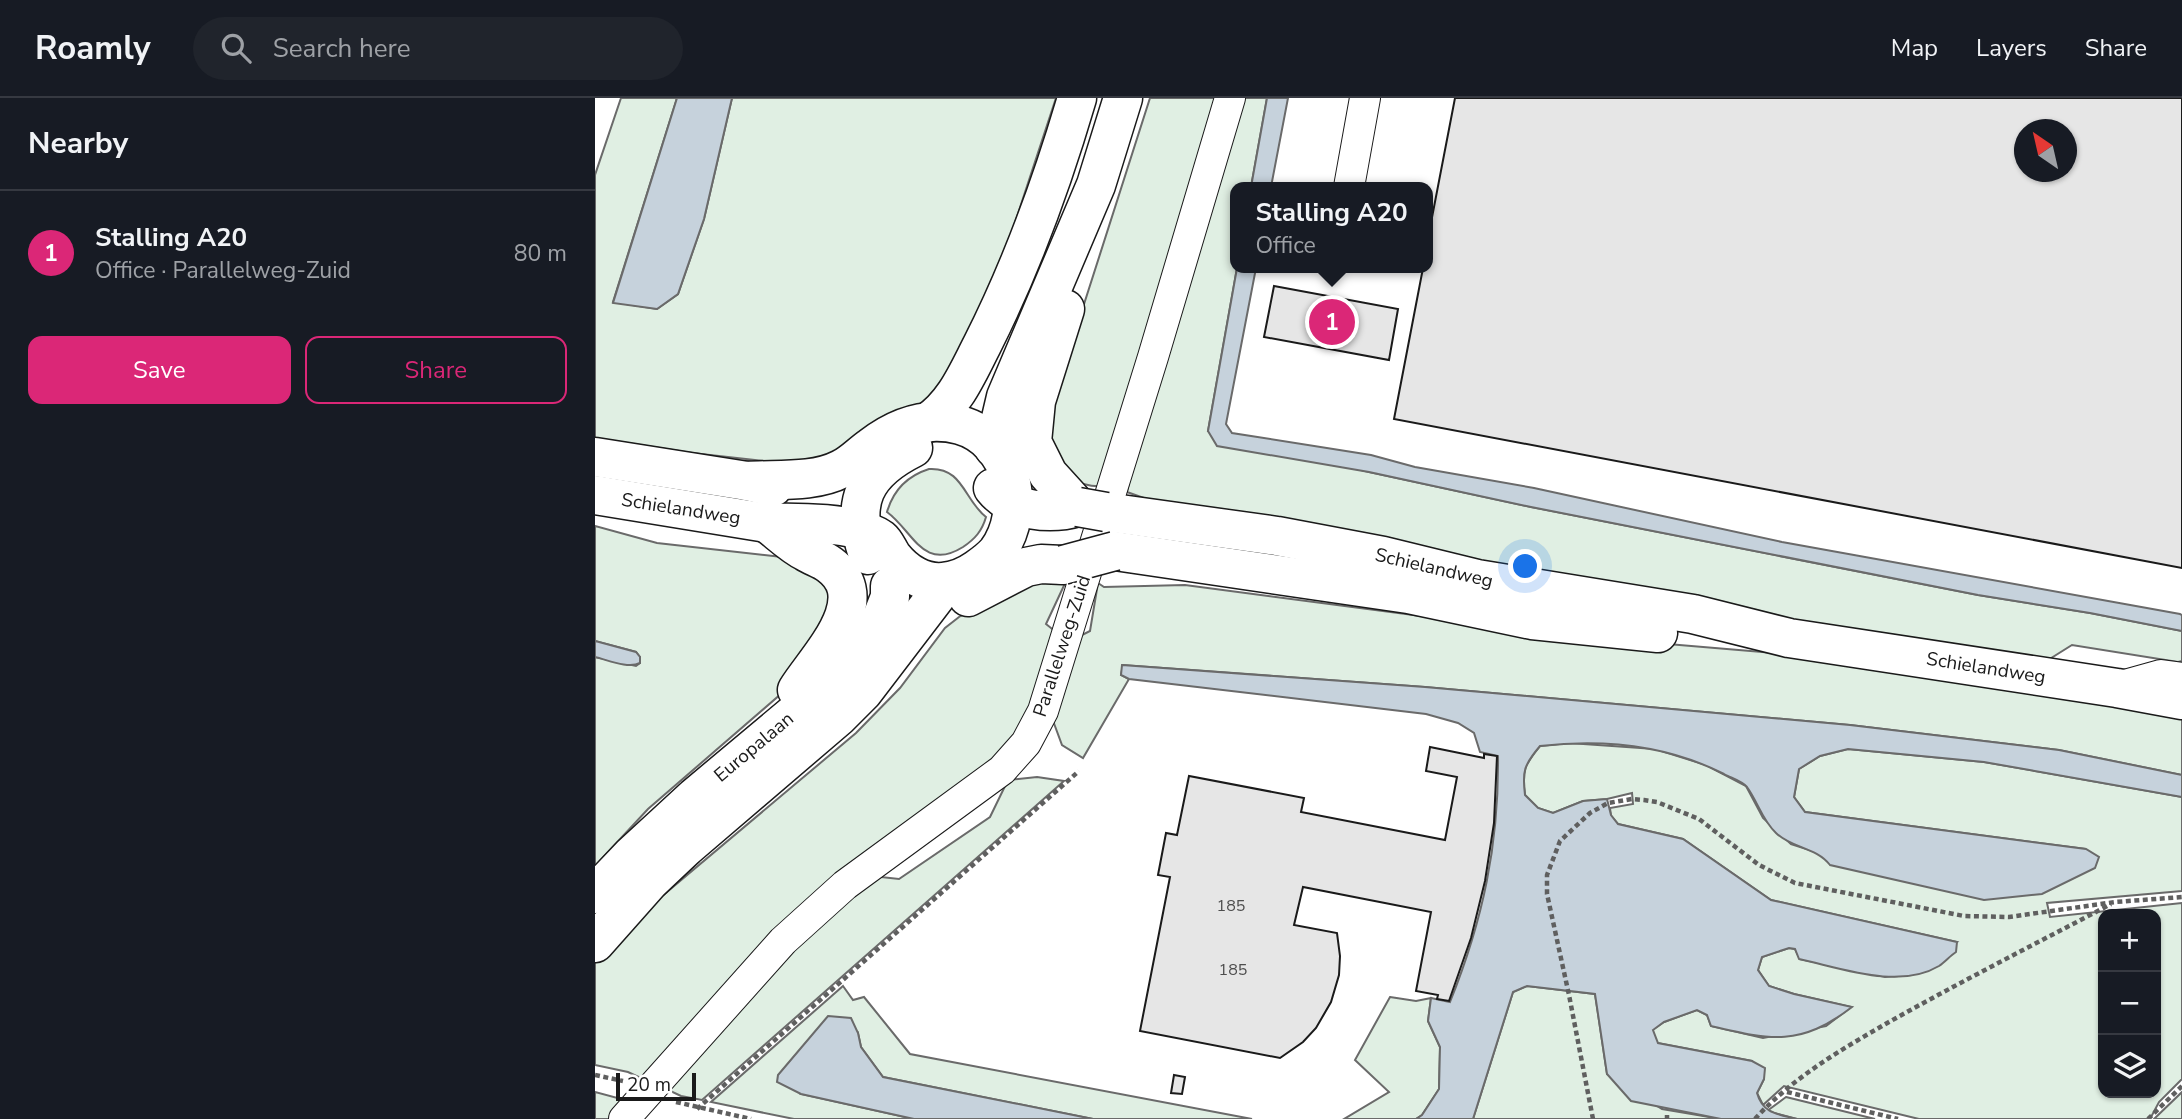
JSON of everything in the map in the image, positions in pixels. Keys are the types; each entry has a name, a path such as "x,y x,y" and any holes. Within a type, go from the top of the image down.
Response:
{"main road":[{"path":"941,430 942,412 957,393 992,324 1040,213 1077,98"},
{"path":"1078,507 1039,460 1032,443 1032,426 1096,185 1123,98"},
{"path":"1003,479 981,436 909,425 893,432 860,474 859,511 875,553 904,594 946,594 973,571 995,568 1011,522 1003,479 1006,397 1096,185"},
{"name":"Schielandweg","path":"595,457 829,497 860,474"},
{"name":"Schielandweg","path":"1003,479 1060,513 1078,507 1290,539 1383,556 1477,579 1693,614 1789,638 2182,700"},
{"name":"Schielandweg","path":"595,495 767,523 809,522 875,553"},
{"path":"767,523 806,552 832,566 845,586 849,602 840,627 768,735"},
{"name":"Schielandweg","path":"995,568 1037,546 1065,556 1115,551 1408,594 1544,621 1685,635 1789,638"},
{"name":"Europalaan","path":"595,894 631,856 695,797 818,694 877,630 890,597 875,553"},
{"name":"Europalaan","path":"595,943 650,881 694,839 838,717 946,594"}],"street":[{"name":"Parallelweg-Zuid","path":"624,1119 783,941 845,885 1002,770 1026,743 1043,711 1230,98"},
{"path":"1350,182 1365,98"},
{"path":"2116,688 2161,675 2182,678"}],"path":[{"path":"697,1109 1079,771"},
{"path":"1593,1119 1547,894 1547,875 1560,841 1590,813 1608,803 1632,799 1657,802 1699,819 1759,865 1795,883 1964,916 2009,917 2115,902 2182,897"},
{"path":"1755,1119 1766,1107 1828,1058 1929,1000 2115,902"},
{"path":"2148,1119 2182,1086"},
{"path":"649,1090 666,1099 697,1109 751,1119"},
{"path":"1786,1091 1898,1119"}],"green space":[{"path":"621,98 677,98 613,302 657,309 678,294 704,219 732,98 1056,98 1006,250 997,289 933,399 838,453 807,461 774,462 595,438 595,175"},
{"path":"1150,98 1219,98 1103,486 1086,485 1073,479 1057,459 1051,431 1053,401"},
{"path":"1239,98 1267,98 1252,182 1230,182 1230,273 1236,273 1208,431 1369,472 1531,507 1978,595 2182,631 2182,661 2072,645 2048,660 1728,610 1155,502 1127,492 1139,437"},
{"path":"929,469 949,473 986,517 974,538 963,547 938,555 920,546 887,512 902,485"},
{"path":"595,526 657,543 791,558 817,571 829,593 828,619 782,693 648,809 595,866 595,657 636,666 640,663 640,657 636,652 595,641"},
{"path":"1068,577 1046,624 1056,632 1034,700 1012,739 978,774 645,1080 628,1072 595,1065 595,962 636,918 856,733 900,688 945,628 1017,583"},
{"path":"1098,583 1104,587 1185,585 1573,636 1785,654 1900,670 2182,718 2182,775 2059,750 1850,725 1425,687 1123,665 1121,675 1129,679 1083,758 1062,745 1052,718 1076,638 1090,631"},
{"path":"1569,743 1655,749 1706,765 1746,786 1763,818 1791,844 1822,854 2086,849 1805,812 1794,797 1799,769 1820,756 1848,749 1984,762 2182,797 2182,891 2047,903 2050,917 2098,912 2098,1098 2161,1098 2161,909 2125,909 2182,903 2182,1079 2159,1102 2150,1119 1919,1119 1784,1086 1763,1105 1757,1093 1764,1079 1752,1061 1657,1043 1652,1030 1664,1022 1697,1010 1707,1015 1711,1026 1763,1038 1826,1026 1851,1007 1769,986 1758,970 1762,957 1789,948 1795,949 1800,959 1885,977 1912,975 1957,942 1771,900 1683,839 1618,824 1611,816 1610,808 1633,804 1632,793 1583,801 1553,813 1538,808 1525,795 1525,769 1540,746"},
{"path":"1037,777 1064,781 702,1100 681,1096 666,1089 800,941 872,876 899,879 990,817 1008,780"},
{"path":"843,986 853,1000 864,997 910,1054 1252,1119 1093,1119 883,1077 861,1047 858,1033 801,1094 914,1119 794,1119 711,1102"},
{"path":"1527,986 1595,994 1607,1074 1662,1109 1721,1119 1473,1119 1513,992"},
{"path":"1390,997 1416,1001 1431,998 1428,1021 1440,1047 1439,1089 1422,1115 1416,1119 1344,1119 1389,1092 1355,1060"},
{"path":"595,1092 625,1100 609,1119 595,1119"},
{"path":"2182,1092 2182,1119 2154,1119"},
{"path":"1786,1097 1875,1119 1797,1119 1767,1111"}],"shaded area":[{"path":"677,98 732,98 704,219 678,294 657,309 613,303"},
{"path":"1267,98 1288,98 1272,182 1252,182"},
{"path":"1236,273 1255,273 1226,424 1232,433 1371,455 1415,467 1534,488 1782,542 2180,614 2182,631 1978,595 1531,507 1369,472 1217,446 1208,431"},
{"path":"595,641 636,652 640,663 624,665 595,657"},
{"path":"1122,665 1425,687 1850,725 2059,750 2182,775 2182,797 1984,762 1848,749 1820,756 1799,769 1794,797 1805,812 2086,849 2099,857 2095,868 2042,894 1984,900 1830,865 1818,855 1776,833 1742,783 1680,756 1610,744 1540,746 1527,764 1524,780 1525,795 1538,808 1553,813 1583,801 1607,799 1611,815 1618,824 1683,839 1771,900 1957,942 1956,952 1939,966 1923,973 1888,977 1799,959 1795,949 1789,948 1762,957 1758,970 1769,986 1852,1007 1816,1029 1785,1037 1751,1035 1711,1026 1707,1015 1697,1010 1664,1022 1653,1030 1658,1043 1752,1061 1765,1068 1764,1079 1757,1093 1763,1105 1772,1112 1797,1119 1721,1119 1631,1101 1607,1074 1595,994 1527,986 1513,992 1473,1119 1416,1119 1422,1115 1439,1089 1440,1047 1428,1021 1431,998 1450,1002 1472,941 1487,881 1496,820 1498,756 1480,752 1474,733 1458,723 1426,714 1129,679 1121,675"},
{"path":"828,1016 851,1018 861,1047 883,1077 1093,1119 914,1119 801,1094 777,1082 778,1075"}],"building":[{"path":"1455,98 2182,98 2182,568 1394,419 1422,273 1433,273 1433,212"},
{"path":"1274,286 1398,309 1389,360 1264,337"},
{"path":"1430,747 1484,758 1484,754 1497,756 1494,823 1485,881 1471,938 1449,1001 1437,999 1438,995 1416,991 1431,912 1303,887 1294,925 1337,933 1340,956 1339,975 1331,1002 1316,1028 1303,1042 1280,1058 1140,1031 1170,877 1158,875 1166,833 1177,835 1189,776 1304,798 1301,812 1445,840 1457,777 1426,771"},
{"path":"1174,1075 1185,1077 1182,1094 1171,1093"}],"place":[{"name":"Stalling A20","path":"1332,322"}]}
